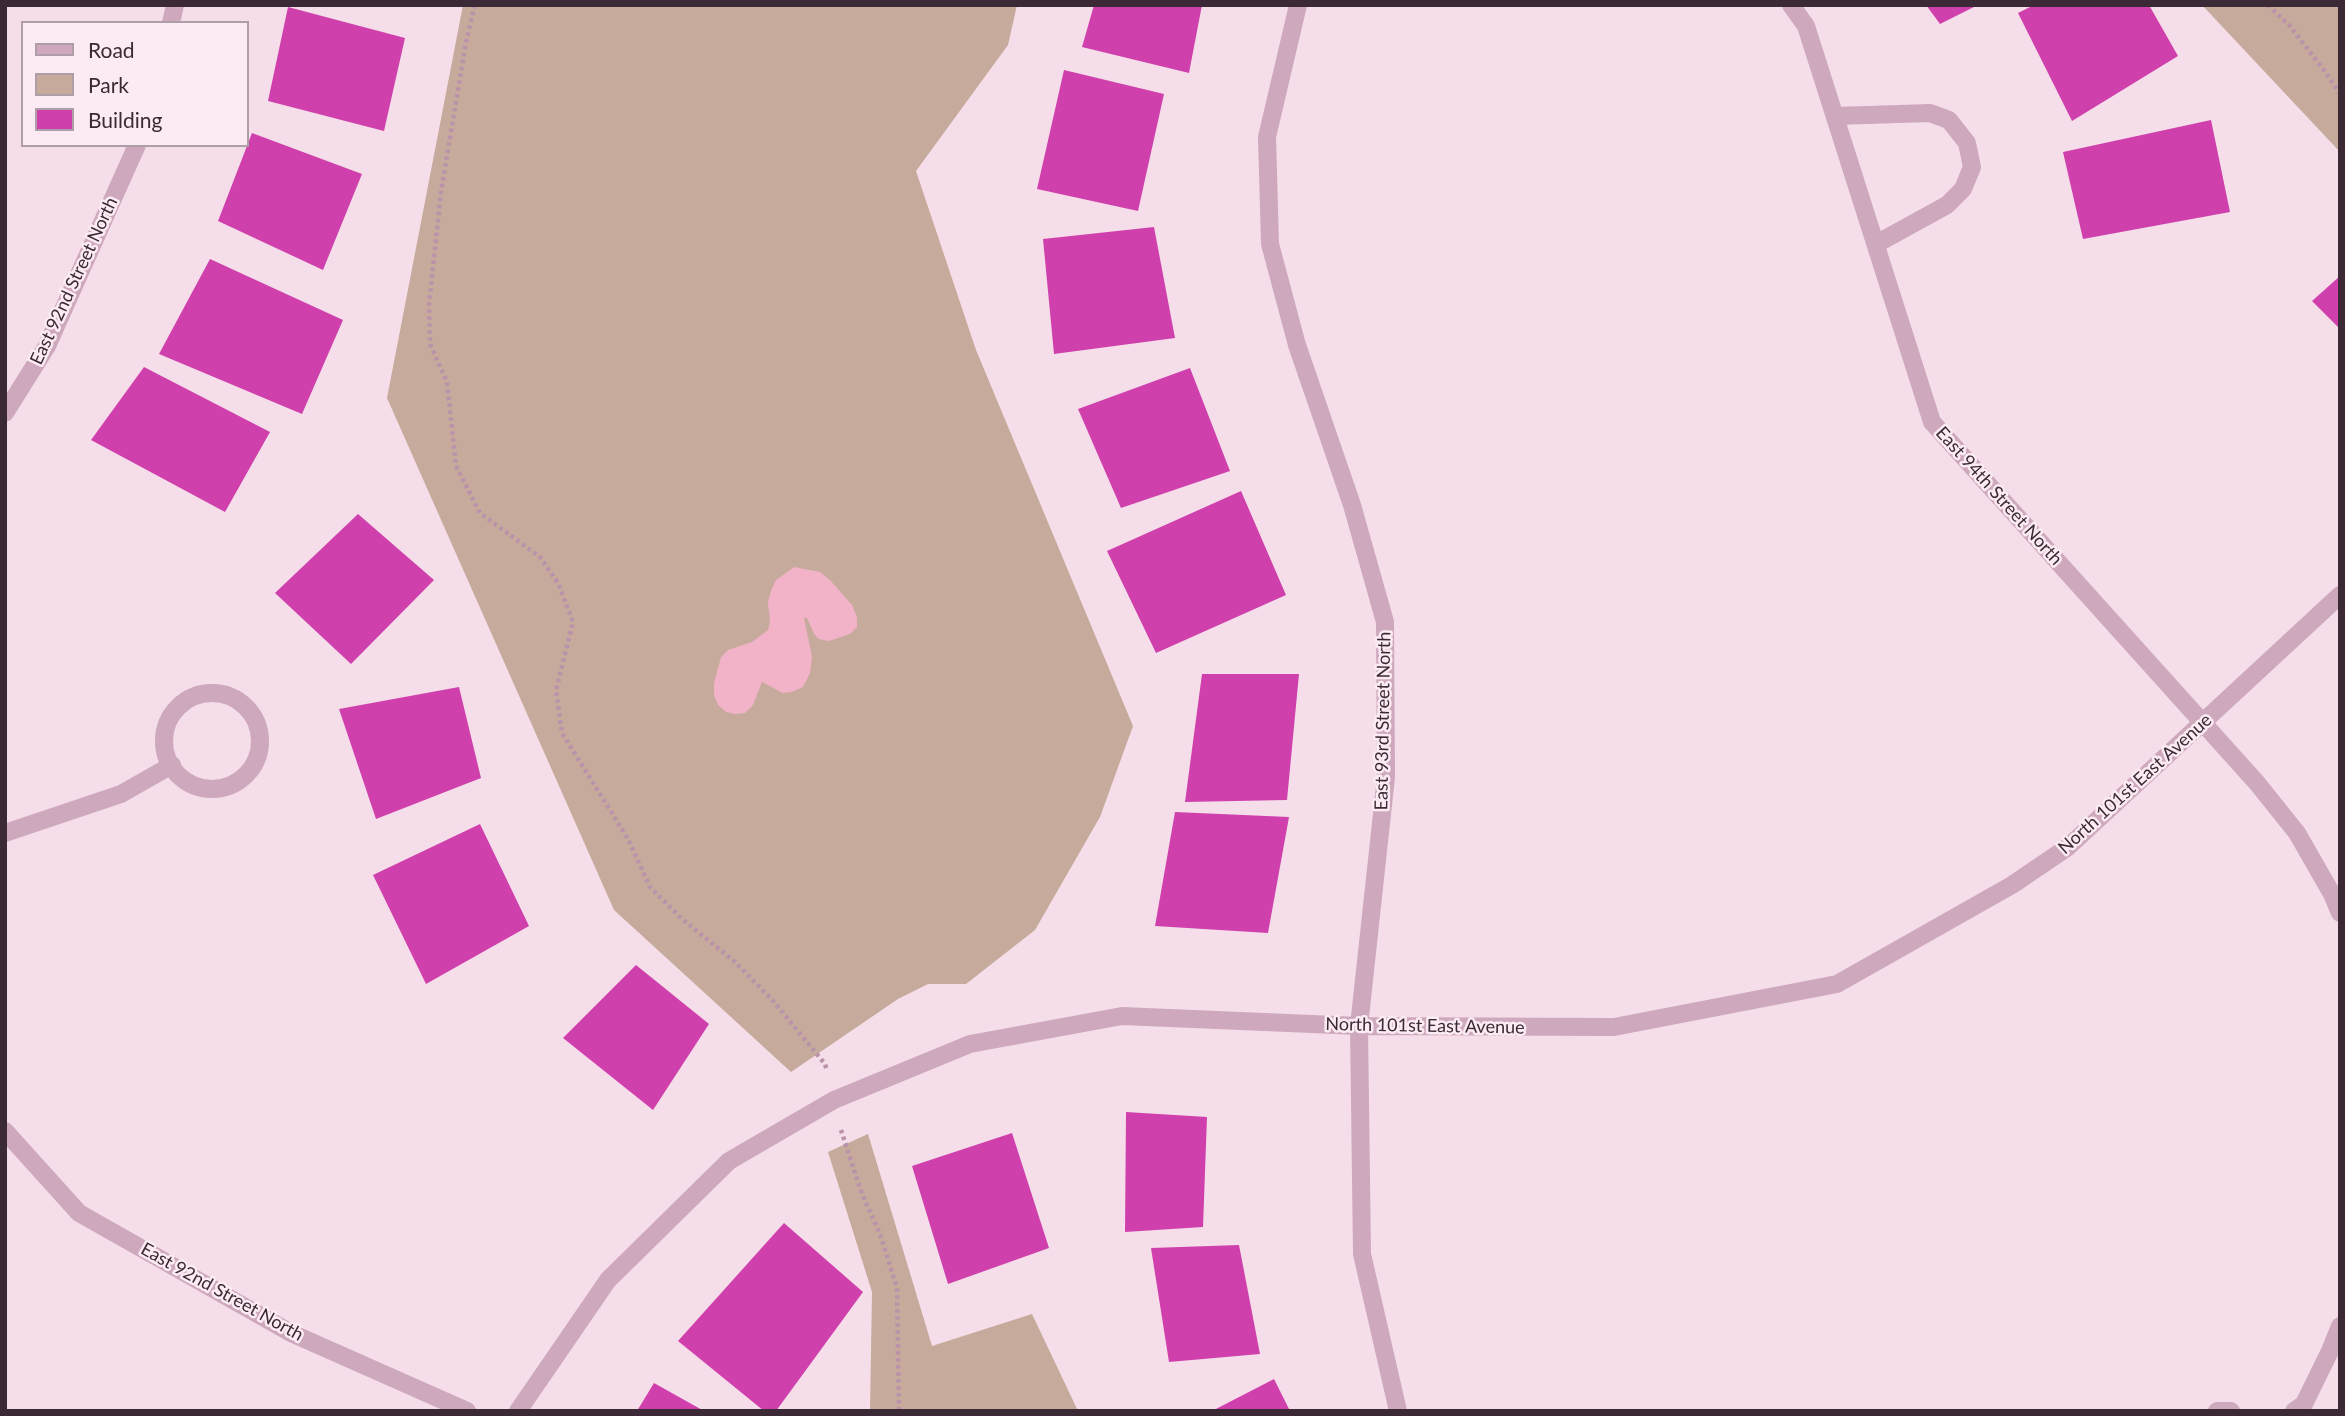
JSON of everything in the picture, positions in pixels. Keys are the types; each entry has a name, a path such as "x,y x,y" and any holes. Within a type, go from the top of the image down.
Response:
{"street":[{"name":"East 93rd Street North","path":"1298,5 1267,137 1270,244 1297,345 1352,505 1385,622 1386,776 1359,1026 1362,1254 1398,1411"},
{"name":"East 94th Street North","path":"1791,5 1806,26 1932,422 2257,783 2297,832 2340,913"},
{"path":"1835,116 1930,113 1950,121 1967,144 1972,167 1963,189 1947,205 1876,244"},
{"name":"East 92nd Street North","path":"5,413 47,346 136,147"},
{"name":"North 101st East Avenue","path":"517,1411 608,1280 701,1188 729,1161 834,1100 970,1044 1122,1016 1359,1026 1614,1027 1837,984 2012,885 2068,847 2340,595"},
{"path":"205,694 229,697 240,702 255,720 260,743 258,755 249,771 236,783 219,789 202,788 180,777 172,765 165,745 167,727 179,707 194,697 205,694"},
{"path":"5,833 121,794 172,765"},
{"name":"East 92nd Street North","path":"5,1131 79,1213 291,1333 467,1411"},
{"path":"2294,1411 2304,1404 2340,1325"},
{"path":"2217,1411 2231,1411"}],"path":[{"path":"475,5 466,42 441,192 429,305 430,344 447,382 456,466 480,513 540,557 558,583 573,622 556,690 562,733 622,829 650,887 681,918 735,962 782,1011 825,1064 845,1148 880,1234 897,1288 899,1411"},
{"path":"2268,5 2290,26 2340,94"}],"green space":[{"path":"463,5 1017,5 1008,45 916,171 976,350 1133,726 1100,817 1035,930 966,984 928,984 898,999 791,1072 614,910 387,398"},
{"path":"2202,5 2340,5 2340,152"},
{"path":"868,1134 932,1346 1032,1314 1078,1411 870,1411 872,1292 828,1152"}],"sand":[{"path":"794,567 820,572 830,580 852,605 857,617 857,627 850,634 829,641 819,639 807,618 804,618 812,657 810,673 803,687 783,693 762,682 753,705 745,713 726,712 718,705 714,695 714,683 721,657 728,650 752,642 768,630 768,602 771,591 776,580"}],"building":[{"path":"1094,5 1202,5 1189,73 1082,47"},
{"path":"1926,5 1978,5 1940,24"},
{"path":"2034,5 2149,5 2178,56 2072,121 2018,13"},
{"path":"288,7 405,38 384,131 268,101"},
{"path":"1064,70 1164,94 1138,211 1037,189"},
{"path":"2211,120 2230,212 2083,239 2063,152"},
{"path":"252,133 362,174 323,270 218,221"},
{"path":"1154,227 1175,338 1054,354 1043,239"},
{"path":"210,259 343,320 302,414 159,354"},
{"path":"2340,276 2340,329 2312,301"},
{"path":"144,367 270,432 225,512 91,440"},
{"path":"1190,368 1230,471 1121,508 1078,409"},
{"path":"1241,491 1286,595 1156,653 1107,551"},
{"path":"358,514 434,580 351,664 275,593"},
{"path":"1202,674 1299,674 1287,800 1185,802"},
{"path":"459,687 481,778 376,819 339,709"},
{"path":"1175,812 1289,817 1268,933 1155,926"},
{"path":"480,824 529,926 426,984 373,875"},
{"path":"636,965 709,1024 653,1110 563,1038"},
{"path":"1126,1112 1207,1117 1203,1227 1125,1232"},
{"path":"1012,1133 1049,1248 948,1284 912,1166"},
{"path":"784,1223 863,1292 776,1411 764,1411 678,1341"},
{"path":"1239,1245 1260,1354 1169,1362 1151,1248"},
{"path":"1274,1379 1290,1411 1212,1411"},
{"path":"654,1383 704,1411 637,1411"}]}
